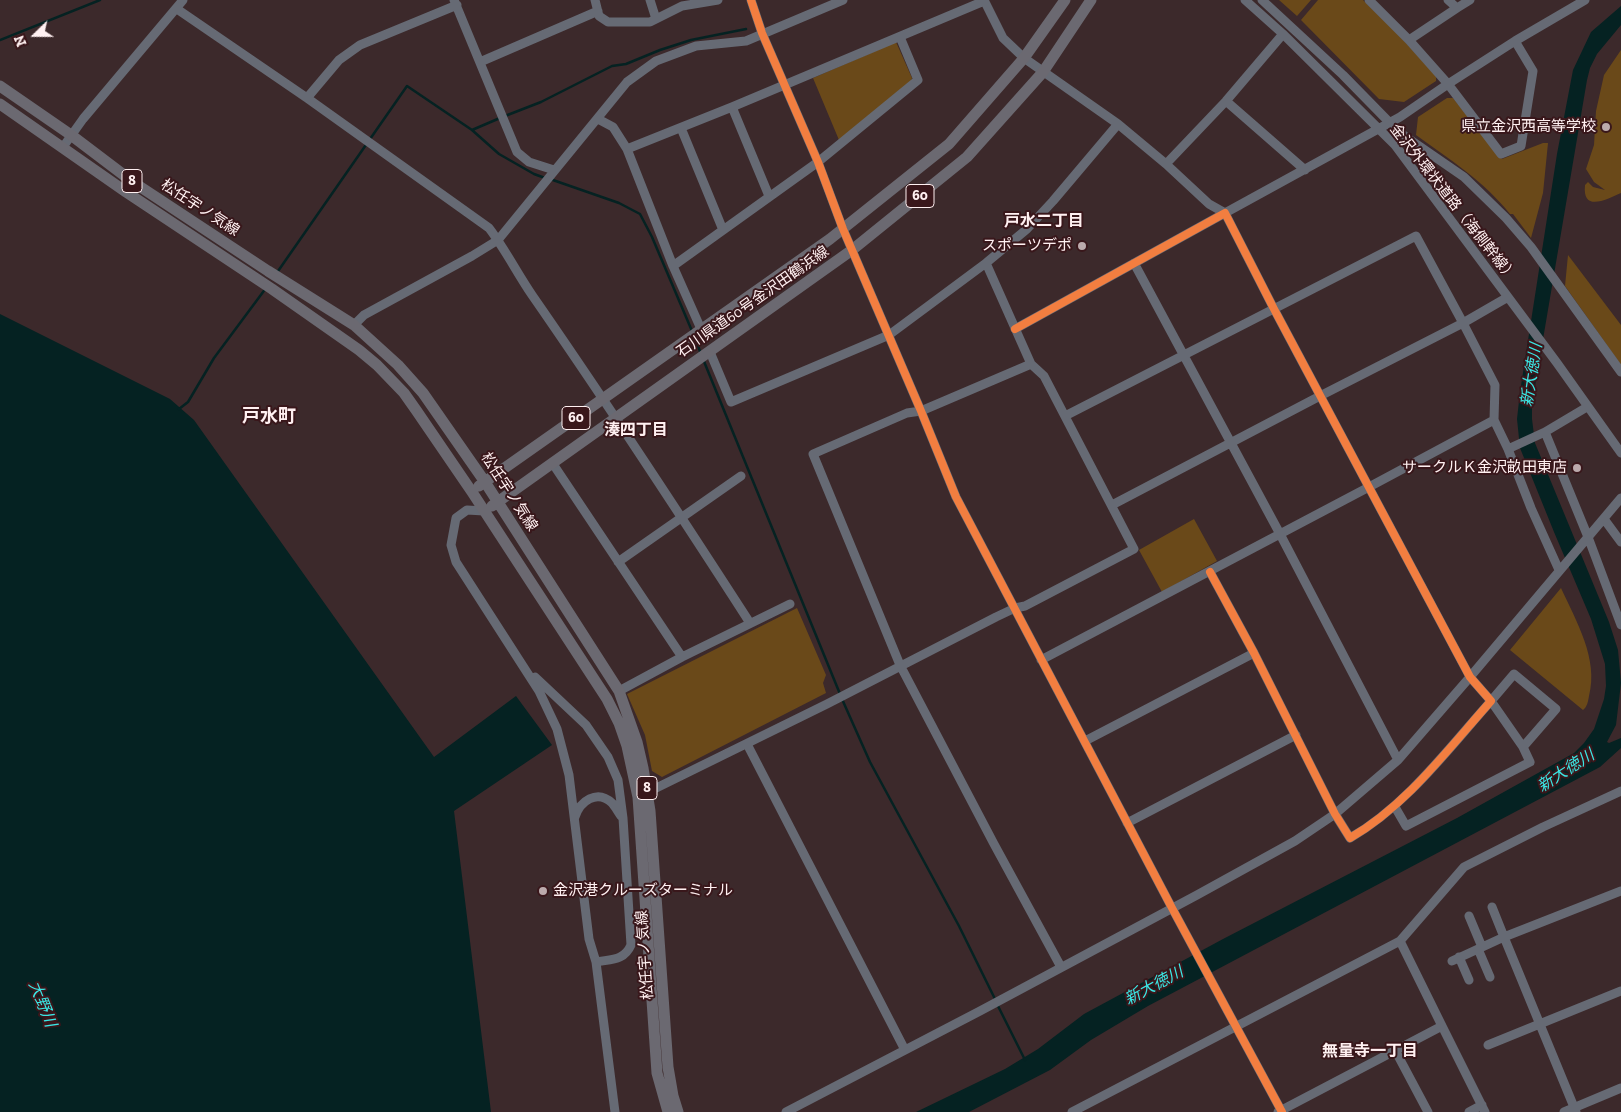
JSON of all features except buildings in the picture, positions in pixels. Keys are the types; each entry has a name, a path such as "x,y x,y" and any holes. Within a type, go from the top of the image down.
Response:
{"main road":[{"name":"石川県道60号金沢田鶴浜線","path":"472,492 843,230 949,144 1024,58 1065,0"},
{"name":"石川県道60号金沢田鶴浜線","path":"484,511 553,464 616,417 852,250 967,158 1043,72 1091,0"},
{"name":"松任宇ノ気線","path":"0,86 71,135 133,182 354,325 398,365 423,393 485,482 619,691 637,742 643,795 654,858 668,1067 678,1112"},
{"name":"松任宇ノ気線","path":"0,104 359,350 377,365 404,393 472,492 607,700 619,723 643,795 657,1073 668,1112"}],"street":[{"path":"63,147 83,119 183,0"},
{"path":"595,0 599,16 608,22 650,22 682,6 718,0"},
{"path":"650,0 656,19"},
{"path":"751,0 762,34 786,85 818,162 843,230 956,496 1280,1112 1442,1026"},
{"path":"627,149 786,85 984,0 1003,38 1024,58 1118,124 1166,164 1209,204 1225,213 1470,678 1491,701 1530,762 1406,826 1394,807"},
{"name":"金沢外環状道路（海側幹線）","path":"1245,0 1283,34 1395,145 1557,363 1587,407"},
{"name":"金沢外環状道路（海側幹線）","path":"1262,0 1343,75 1389,122 1406,137 1464,177 1506,218 1531,247 1621,372"},
{"path":"1369,0 1410,40 1448,84 1502,154 1521,146 1533,71 1516,41"},
{"path":"1448,0 1456,8"},
{"path":"1410,40 1470,0"},
{"path":"1015,329 1400,117 1448,84 1584,0"},
{"path":"354,325 364,315 498,240 628,82 656,61 696,46 746,41 839,1"},
{"path":"307,98 339,60 360,45 456,3 517,152 530,162 554,170"},
{"path":"177,9 307,98 489,228 518,274 616,417 750,624"},
{"path":"480,62 598,11"},
{"path":"1166,164 1226,101 1283,34"},
{"path":"673,266 818,162 918,80 900,37"},
{"path":"1226,101 1304,170"},
{"path":"732,107 769,196"},
{"path":"598,119 613,127 627,149 673,266 701,329"},
{"path":"710,352 731,402 889,335 986,263 1027,229 1118,124"},
{"path":"681,128 723,230"},
{"path":"1065,416 1416,236 1495,384 1494,420 1510,448 1531,508 1561,568"},
{"path":"1134,262 1280,534 1398,760"},
{"path":"643,795 1015,608 1025,606 1134,549 1044,376 1031,364 986,263"},
{"path":"1112,506 1509,298"},
{"path":"1031,364 921,412 907,413 814,454 900,665 1061,967"},
{"path":"1510,448 1541,434 1587,407 1621,453"},
{"path":"1041,660 1369,488 1494,420"},
{"path":"1541,434 1588,537 1621,624"},
{"path":"553,464 682,657"},
{"path":"618,562 741,476"},
{"path":"472,492 467,510 456,518 451,545 456,562 524,666 539,691 557,729 569,775 589,938 596,962 615,1112"},
{"path":"786,1112 1172,908 1295,841 1336,814 1398,760 1470,678 1621,498"},
{"path":"467,510 484,511"},
{"path":"1604,518 1621,542"},
{"path":"1210,572 1350,838 1368,828 1394,807 1514,674 1556,709 1522,747"},
{"path":"619,691 682,657 790,604"},
{"path":"1085,741 1254,653"},
{"path":"524,666 586,725 608,757 618,780 623,818 631,945 628,953 620,958 596,962"},
{"path":"1127,823 1296,735"},
{"path":"747,744 905,1050"},
{"path":"1072,1112 1400,941 1464,867 1543,827 1621,791"},
{"path":"575,819 578,808 587,800 599,797 611,802 623,818"},
{"path":"1469,980 1456,959 1504,937 1621,891"},
{"path":"1492,907 1576,1110"},
{"path":"1469,916 1490,977"},
{"path":"1400,941 1484,1109 1470,1112"},
{"path":"1488,1045 1621,991"},
{"path":"1395,1050 1428,1112"},
{"path":"1564,1112 1576,1110 1621,1088"}],"shaded area":[{"path":"1279,0 1311,0 1297,16"},
{"path":"1318,0 1363,0 1398,34 1436,76 1436,81 1404,102 1379,99 1301,20"},
{"path":"896,42 912,78 911,82 839,140 813,78"},
{"name":"県立金沢西高等学校","path":"1621,50 1621,193 1597,202 1591,201 1587,199 1585,194 1585,185 1588,182 1593,187 1605,190 1594,182 1586,169 1594,145 1596,111 1604,75"},
{"path":"1447,98 1453,98 1502,159 1543,143 1548,143 1543,193 1531,238 1513,214 1510,214 1478,181 1416,135 1418,117"},
{"path":"1568,255 1621,325 1621,365 1565,286"},
{"path":"1194,519 1217,561 1162,592 1139,550"},
{"path":"1561,588 1579,627 1591,668 1588,702 1583,710 1510,650"},
{"path":"797,608 826,675 823,683 826,693 662,777 652,771 645,735 627,694"}],"water":[{"name":"新大徳川","path":"1621,6 1621,25 1597,54 1590,68 1587,80 1532,404 1532,419 1535,443 1609,622 1618,650 1621,683 1616,725 1607,742 1609,743 1621,738 1621,748 1600,767 1148,1006 1091,1040 1050,1070 969,1112 916,1112 1005,1069 1038,1049 1084,1014 1223,939 1457,818 1574,753 1594,729 1604,699 1606,686 1605,664 1591,619 1520,448 1517,419 1557,154 1573,70 1591,32"},
{"name":"大野川","path":"0,314 170,399 194,420 434,757 516,696 552,745 454,811 491,1112 0,1112"}],"waterway":[{"path":"0,40 100,0"},
{"path":"505,116 541,102 612,66 626,64 691,40 746,29"},
{"path":"276,274 407,86 472,130 499,154 534,174 545,178"},
{"path":"472,130 500,118"},
{"path":"550,179 619,203 640,214 652,237 692,331"},
{"path":"179,409 188,402 214,358 266,288"},
{"path":"695,338 701,354"},
{"path":"703,359 840,694"},
{"path":"842,699 870,762 959,926 995,999"},
{"path":"997,1004 1025,1060"}],"cycle path":[{"path":"751,0 762,33 818,162 843,229 956,497 1172,908 1282,1112"},
{"path":"1015,329 1225,213 1470,677 1491,701 1408,793 1390,810 1350,838 1335,814 1254,653 1210,572"}],"place":[{"name":"県立金沢西高等学校","path":"1606,127"},
{"name":"スポーツデポ","path":"1082,246"},
{"name":"サークルＫ金沢畝田東店","path":"1577,468"},
{"name":"金沢港クルーズターミナル","path":"543,891"}],"district":[{"name":"戸水二丁目","path":"1044,221"},
{"name":"戸水町","path":"269,417"},
{"name":"湊四丁目","path":"636,430"},
{"name":"無量寺一丁目","path":"1370,1051"}]}
